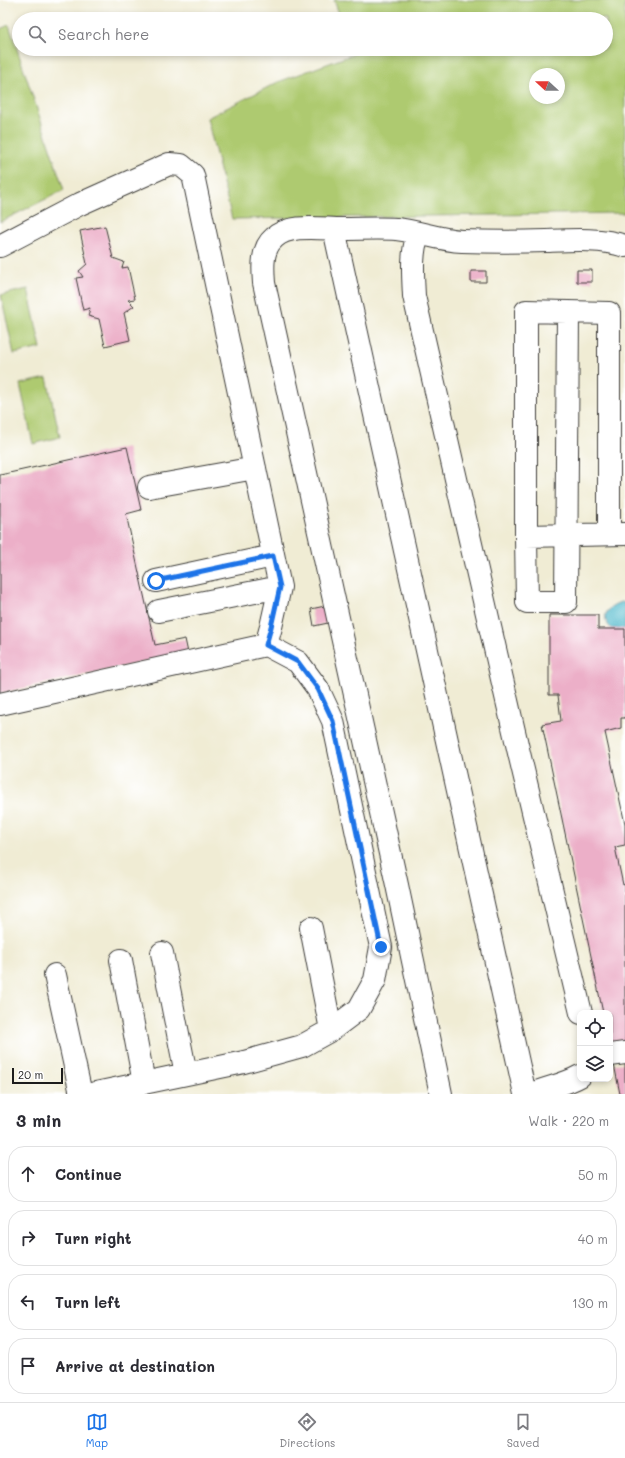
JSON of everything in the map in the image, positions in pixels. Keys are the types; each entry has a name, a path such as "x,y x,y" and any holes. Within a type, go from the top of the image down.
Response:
{"lane":[{"path":"0,246 80,204 169,164 181,165 194,175 280,587 266,645"},
{"path":"441,1094 397,885 264,283 263,264 267,248 274,238 286,231 304,228 396,229 434,238 459,241 500,242 584,240 625,246"},
{"path":"334,229 525,1094"},
{"path":"418,234 414,247 412,272 414,296 519,753 580,1010"},
{"path":"526,536 566,535 617,534 609,313 568,312 526,311 526,536 527,602 566,602 566,535 568,312"},
{"path":"148,487 255,468"},
{"path":"156,581 273,556"},
{"path":"159,611 280,587"},
{"path":"0,704 266,645 298,662 318,689 333,721 381,947 374,980 359,1009 331,1030 302,1046 244,1062 91,1094"},
{"path":"311,928 331,1030"},
{"path":"162,953 186,1074"},
{"path":"121,960 144,1083"},
{"path":"55,975 81,1094"},
{"path":"613,1055 625,1053"},
{"path":"532,1094 577,1078"}],"green space":[{"path":"334,0 625,0 625,213 232,219 207,118 278,82 349,56 613,56 613,12 338,12"},
{"path":"9,25 12,34 12,56 19,56 64,190 0,222 0,29"},
{"path":"28,289 41,348 14,354 1,295"},
{"path":"47,378 60,437 33,444 20,384"}],"water":[{"path":"622,602 625,603 625,629 612,629 606,621 606,612 612,606"}],"building":[{"path":"105,226 113,258 124,262 122,268 128,267 135,299 128,300 134,306 124,313 130,340 105,346 99,319 88,316 90,308 83,310 76,278 83,277 79,271 87,264 80,231"},
{"path":"577,270 592,270 592,282 577,282"},
{"path":"471,271 486,271 486,282 471,282"},
{"path":"127,447 141,510 126,514 155,645 185,639 188,653 0,693 0,475"},
{"path":"325,606 328,623 314,626 311,609"},
{"path":"549,615 598,615 598,629 625,629 625,718 621,718 621,728 605,732 625,824 625,845 615,847 623,885 625,884 625,1045 613,1045 613,1010 602,1010 542,724 561,721 558,695 549,695"},
{"path":"625,1063 625,1094 620,1094 614,1064"}],"route":[{"path":"156,581 273,556 280,587 266,645 298,662 318,689 333,721 381,947"}]}
